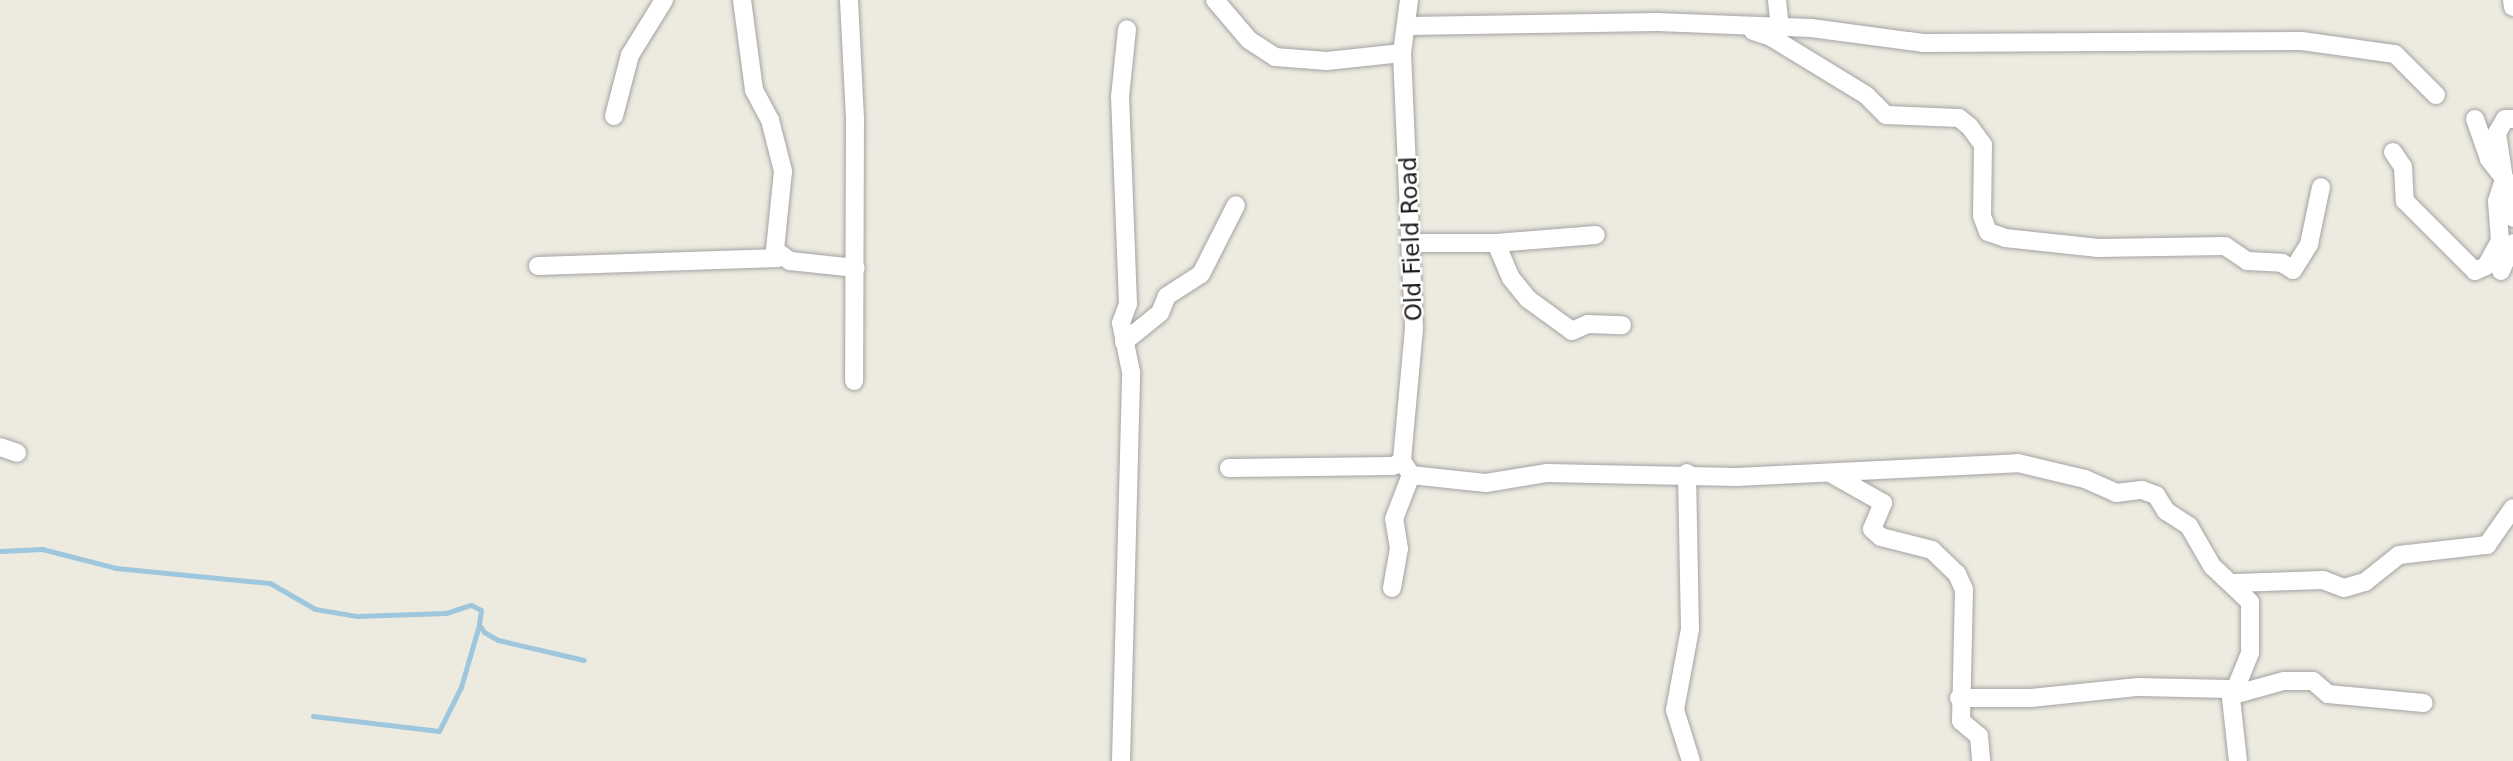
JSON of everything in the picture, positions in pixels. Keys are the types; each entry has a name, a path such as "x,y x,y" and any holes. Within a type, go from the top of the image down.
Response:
{"street":[{"path":"614,117 630,55 664,0"},
{"path":"742,0 754,90 770,120 783,171 775,250 779,258"},
{"path":"1214,0 1250,40 1275,57 1327,61 1402,53"},
{"name":"Old Field Road","path":"1392,588 1399,549 1394,519 1407,468 1414,328 1413,243 1402,53 1408,26 1409,0"},
{"path":"1777,0 1780,27"},
{"path":"2512,0 2513,7"},
{"path":"846,5 856,268 854,382"},
{"path":"1408,26 1657,22 1746,29 1780,27 1923,43 2315,43 2395,54 2436,94"},
{"path":"1121,761 1131,372 1121,323 1128,291 1120,97 1127,29"},
{"path":"1746,29 1771,37 1866,95 1886,115 1948,117 1970,127 1983,145 1982,216 1988,232 2005,239 2098,248 2225,246 2247,261 2282,263 2293,270 2309,244 2321,187"},
{"path":"2513,118 2505,119 2497,133 2513,218"},
{"path":"2475,119 2489,159 2504,179"},
{"path":"2393,152 2403,167 2405,201 2475,271 2486,266 2500,241 2497,201 2504,179"},
{"path":"1124,342 1160,313 1167,296 1201,274 1236,205"},
{"path":"1413,243 1496,243 1596,235"},
{"path":"1496,243 1511,278 1528,299 1572,331 1587,324 1622,325"},
{"path":"2501,271 2513,243"},
{"path":"538,266 779,258 856,268"},
{"path":"1230,468 1393,466 1486,483 1547,472 1830,473 2018,463 2085,479 2116,493 2142,490 2156,495 2166,511 2189,526 2212,566 2235,583 2250,602 2252,630 2242,681 2233,695"},
{"path":"1687,473 1690,629 1675,710 1691,761"},
{"path":"1830,473 1879,497 1883,503 1872,529 1881,537 1932,550 1957,574 1964,590 1959,698 1961,721 1979,737 1996,761"},
{"path":"2235,583 2323,580 2344,588 2365,582 2399,555 2487,545 2513,508"},
{"path":"2233,695 2284,681 2313,681 2328,694 2424,703"},
{"path":"1959,698 2031,698 2138,687 2230,689 2233,695 2238,761"},
{"path":"1979,737 1981,761"}],"waterway":[{"path":"0,551 42,549 116,568 270,583 315,609 357,616 446,613 471,605 481,610 479,625 484,632 498,640 584,660"},
{"path":"313,716 439,731 461,687 479,625"}]}
